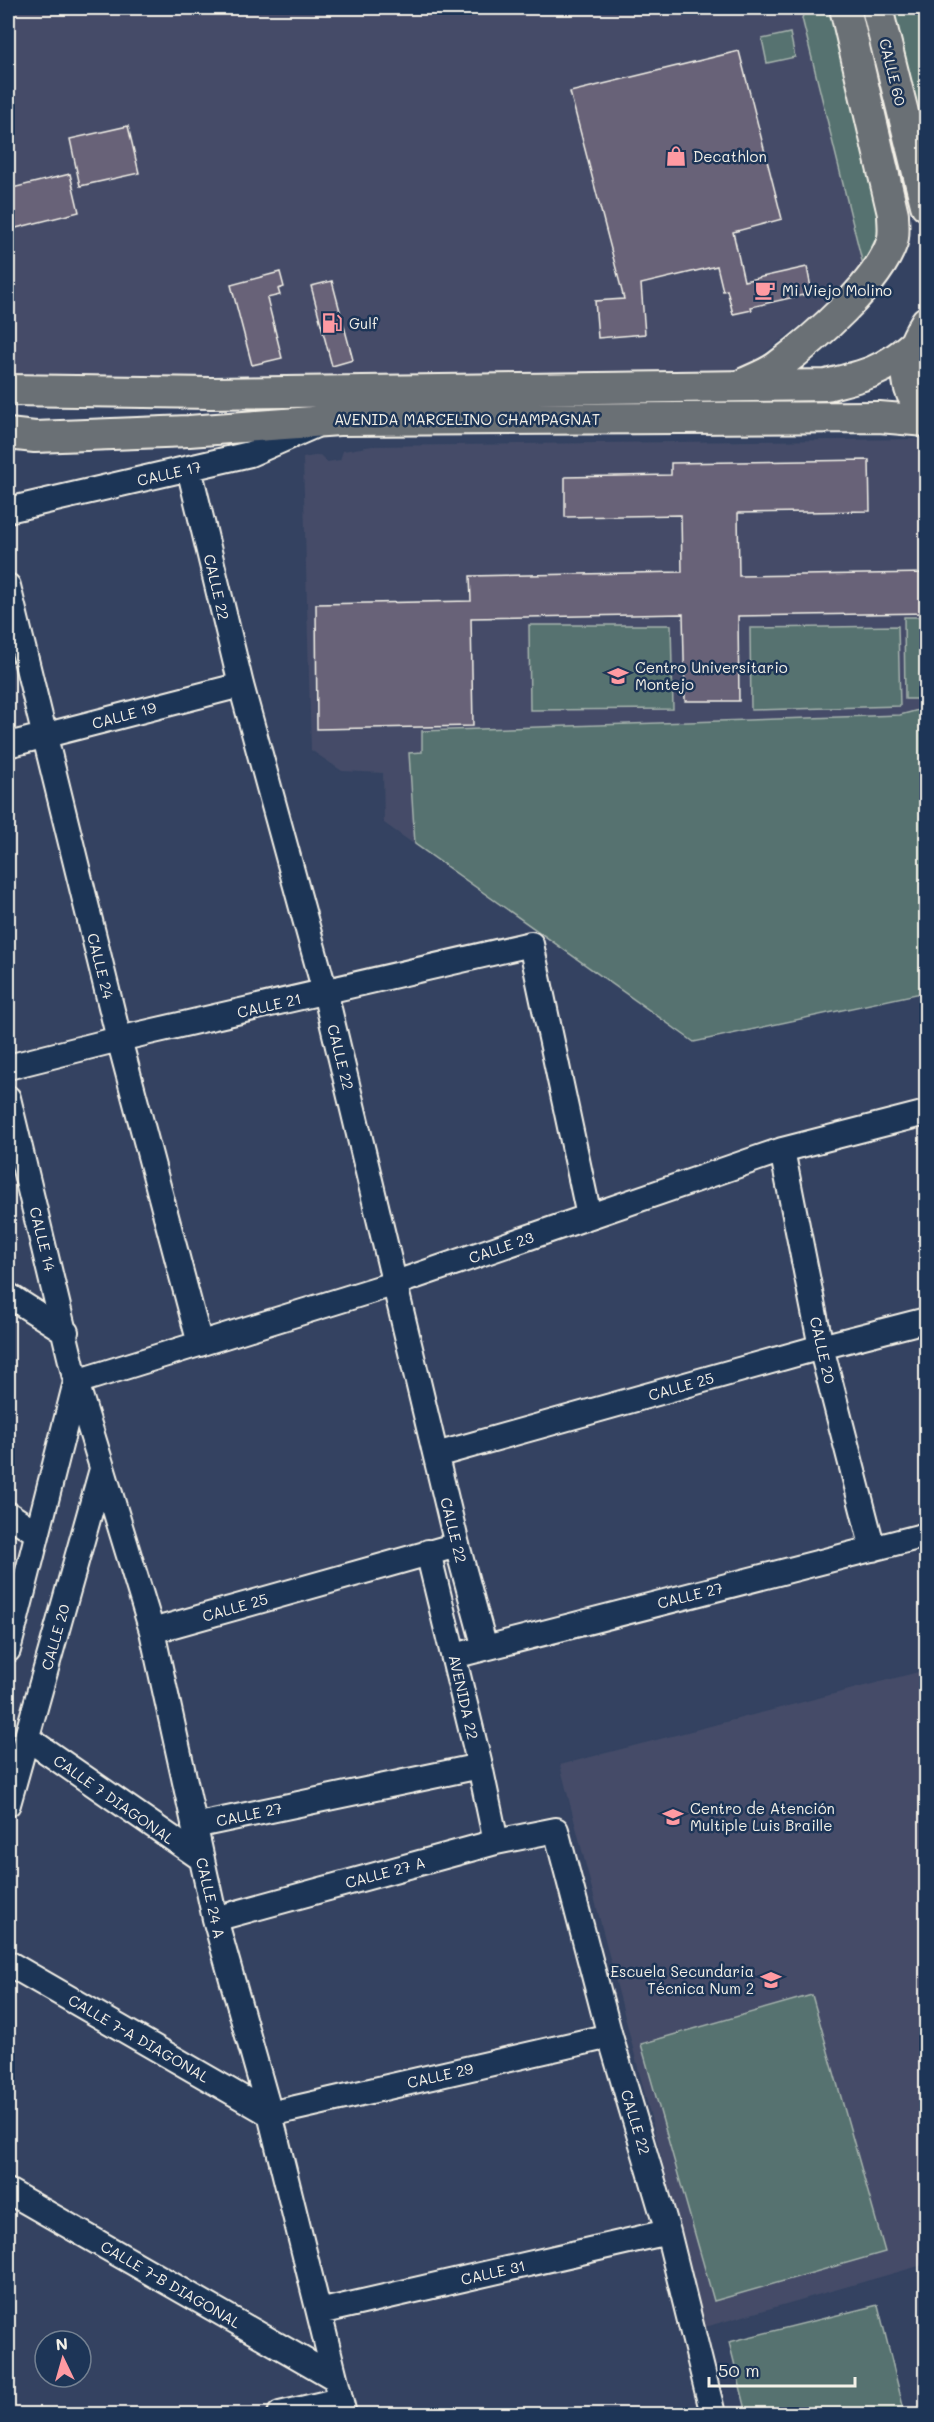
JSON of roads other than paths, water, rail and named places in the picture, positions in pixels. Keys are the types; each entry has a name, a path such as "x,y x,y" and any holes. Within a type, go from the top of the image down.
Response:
{"main road":[{"path":"741,385 776,367 851,302 873,276 893,238 893,214 845,8"},
{"name":"CALLE 60","path":"877,8 927,205"},
{"path":"919,334 908,359 910,385 915,400 927,413"},
{"name":"AVENIDA MARCELINO CHAMPAGNAT","path":"8,390 213,393 826,385 872,374 897,359 919,334"},
{"path":"323,391 325,421"},
{"path":"211,429 213,393"},
{"name":"AVENIDA MARCELINO CHAMPAGNAT","path":"8,434 35,437 325,421 879,417 927,420"}],"street":[{"name":"CALLE 17","path":"8,510 250,454 325,421"},
{"name":"CALLE 22","path":"189,468 241,685 325,993 396,1282 457,1545 485,1648"},
{"name":"CALLE 24","path":"8,586 119,1039 200,1344"},
{"name":"CALLE 19","path":"8,745 241,685"},
{"name":"CALLE 21","path":"8,1067 119,1039 531,944 589,1216"},
{"name":"CALLE 14","path":"8,1098 66,1332 76,1382"},
{"name":"CALLE 23","path":"76,1382 396,1282 782,1150 927,1113"},
{"name":"CALLE 20","path":"782,1150 821,1347 873,1548"},
{"path":"8,1295 66,1332"},
{"name":"CALLE 25","path":"436,1455 821,1347 927,1320"},
{"path":"8,1650 76,1382"},
{"name":"CALLE 24 A","path":"76,1382 152,1631 215,1919 270,2114 340,2397"},
{"name":"CALLE 20","path":"8,1804 102,1469"},
{"path":"8,1514 37,1533"},
{"name":"CALLE 27","path":"454,1656 927,1535"},
{"name":"CALLE 25","path":"152,1631 457,1545"},
{"name":"AVENIDA 22","path":"428,1552 496,1842"},
{"name":"CALLE 7 DIAGONAL","path":"27,1738 202,1859"},
{"name":"CALLE 27","path":"194,1826 480,1766"},
{"name":"CALLE 22","path":"556,1830 610,2036 668,2232 713,2415"},
{"name":"CALLE 27 A","path":"215,1919 496,1842 556,1830"},
{"name":"CALLE 7-A DIAGONAL","path":"8,1963 270,2114"},
{"name":"CALLE 29","path":"270,2114 610,2036"},
{"name":"CALLE 7-B DIAGONAL","path":"8,2191 340,2397"},
{"name":"CALLE 31","path":"319,2312 668,2232"},
{"path":"280,2415 340,2397"}],"place":[{"name":"Decathlon","path":"676,156"},
{"name":"Mi Viejo Molino","path":"765,290"},
{"name":"Gulf","path":"332,323"},
{"name":"Centro Universitario Montejo","path":"618,676"},
{"name":"Centro de Atención Multiple Luis Braille","path":"673,1817"},
{"name":"Escuela Secundaria Técnica Num 2","path":"771,1980"}]}
